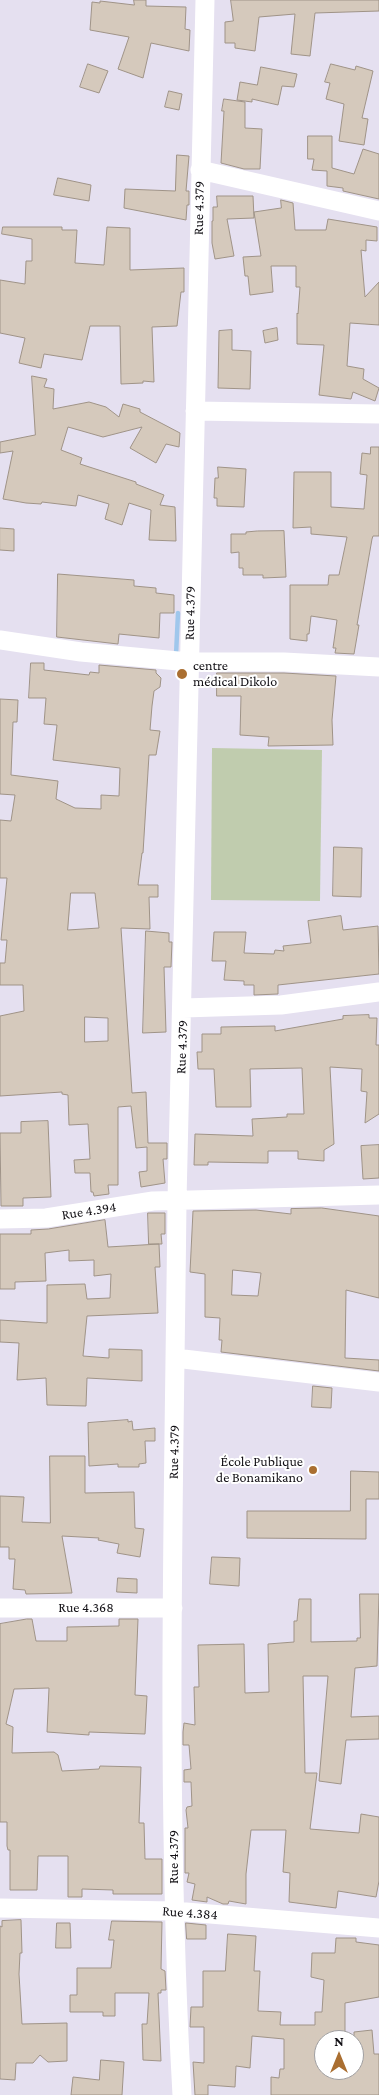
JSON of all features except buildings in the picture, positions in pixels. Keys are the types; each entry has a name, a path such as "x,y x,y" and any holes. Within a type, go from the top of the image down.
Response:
{"street":[{"name":"Rue 4.379","path":"182,2095 174,1910 173,1608 175,1358 205,0"},
{"path":"200,170 379,211"},
{"path":"195,411 379,414"},
{"path":"0,640 81,652 189,662 284,662 379,667"},
{"path":"183,1008 281,1005 379,992"},
{"name":"Rue 4.394","path":"0,1219 46,1218 153,1201 379,1195"},
{"path":"175,1358 379,1382"},
{"name":"Rue 4.368","path":"0,1608 173,1608"},
{"name":"Rue 4.384","path":"0,1908 174,1910 379,1928"}],"green space":[{"path":"212,748 322,750 320,901 211,900"}],"waterway":[{"path":"176,655 178,613"}],"place":[{"name":"centre médical Dikolo","path":"182,674"},
{"name":"École Publique de Bonamikano","path":"313,1470"}]}
